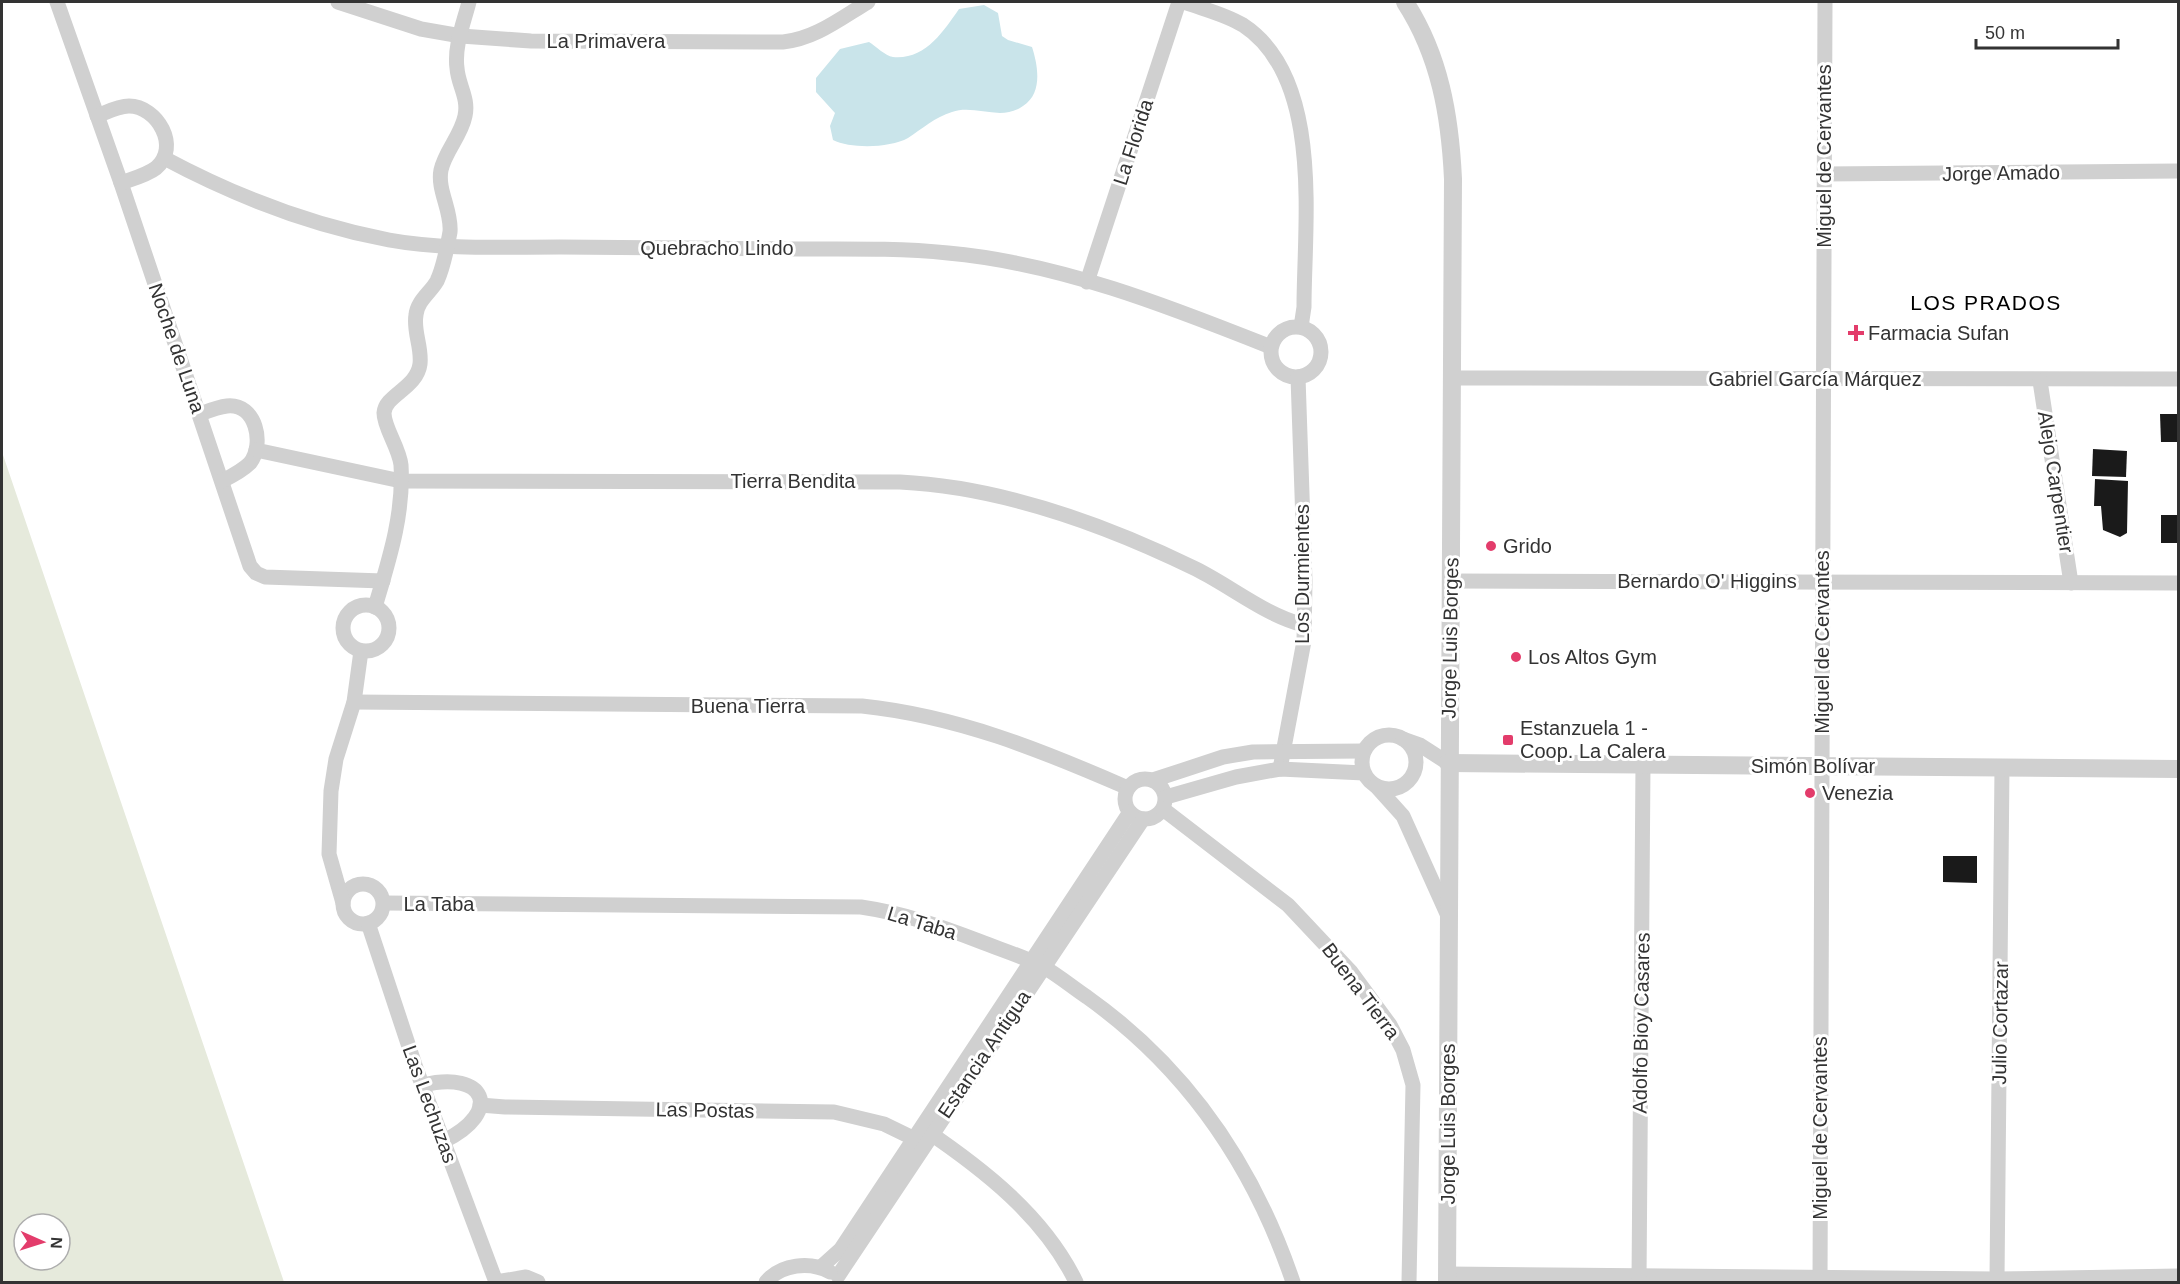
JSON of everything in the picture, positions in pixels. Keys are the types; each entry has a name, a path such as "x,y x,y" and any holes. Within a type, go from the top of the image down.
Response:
{"street":[{"name":"Noche de Luna","path":"57,2 121,183 250,566 256,573 265,577 383,581"},
{"name":"La Primavera","path":"338,2 421,29 460,36 531,41 783,42 815,34 868,2"},
{"path":"375,607 399,517 401,481 397,447 384,414 387,404 406,389 416,376 421,351 416,313 436,283 447,246 450,216 441,171 460,133 465,116 465,93 457,70 460,36 470,2"},
{"name":"La Florida","path":"1087,282 1179,2"},
{"path":"1184,2 1244,26 1264,45 1280,67 1290,87 1300,116 1305,144 1304,307 1301,327"},
{"name":"Jorge Luis Borges","path":"1405,2 1431,52 1440,78 1451,136 1452,581 1448,763 1447,1278"},
{"name":"Miguel de Cervantes","path":"1820,1280 1825,2"},
{"path":"97,116 129,106 144,110 156,118 163,128 166,144 164,158 156,168 121,183"},
{"name":"Quebracho Lindo","path":"164,158 225,188 301,217 390,240 447,246 847,249 948,253 1022,265 1087,282 1271,347"},
{"name":"Jorge Amado","path":"1824,174 2178,171"},
{"path":"1293,327 1301,327 1319,342 1320,358 1312,371 1298,377 1290,377 1277,369 1270,354 1271,347 1279,333 1293,327"},
{"name":"Los Durmientes","path":"1280,769 1300,670 1304,625 1298,377"},
{"name":"Gabriel García Márquez","path":"1452,378 1823,378 2040,381 2178,379"},
{"name":"Alejo Carpentier","path":"2040,381 2071,583"},
{"path":"200,414 228,406 238,408 254,422 257,433 256,450 251,462 222,481"},
{"name":"Tierra Bendita","path":"256,450 401,481 877,482 945,486 1020,502 1101,529 1198,571 1284,620 1304,625"},
{"name":"Bernardo O' Higgins","path":"1452,581 2178,583"},
{"path":"360,606 375,607 386,617 389,632 382,645 376,650 361,651 354,648 344,636 344,621 347,615 360,606"},
{"path":"361,651 354,702 336,759 331,791 331,868 351,920 368,923"},
{"name":"Buena Tierra","path":"354,702 862,706 896,710 963,724 1002,736 1128,788"},
{"path":"1364,773 1364,751 1376,738 1385,735 1420,745 1448,763"},
{"path":"1376,786 1391,789 1399,787 1406,783 1415,769 1414,753 1403,739"},
{"path":"1153,780 1223,757 1284,750 1364,751"},
{"name":"Simón Bolívar","path":"1415,769 1427,764 1448,763 2178,769"},
{"name":"Adolfo Bioy Casares","path":"1639,1280 1643,764"},
{"name":"Julio Cortazar","path":"1997,1279 2002,767"},
{"path":"1164,803 1162,786 1153,780 1142,778 1128,788 1125,800 1136,816 1154,817 1164,803 1236,777 1280,769 1364,773 1403,816 1448,917"},
{"name":"Buena Tierra","path":"1164,803 1263,883 1312,929 1351,972 1390,1025 1403,1050 1413,1085 1409,1282"},
{"name":"Estancia Antigua","path":"923,1136 839,1279 821,1267 841,1249 923,1136 1136,816"},
{"path":"331,868 345,880 362,883"},
{"path":"343,903 347,892 362,883"},
{"name":"La Taba","path":"362,883 369,884 380,891 384,903 380,916 368,923"},
{"name":"La Taba","path":"384,903 840,905 885,911 933,923 1038,964 1119,1020 1187,1087 1213,1121 1249,1176 1281,1247 1293,1282"},
{"name":"Las Lechuzas","path":"368,923 423,1085 496,1282"},
{"path":"423,1085 450,1080 464,1083 474,1089 480,1105 471,1125 444,1141"},
{"name":"Las Postas","path":"480,1105 834,1112 885,1124 923,1136 986,1174 1022,1207 1046,1235 1076,1282"},
{"path":"766,1282 776,1273 792,1267 821,1267"},
{"path":"1447,1278 1820,1280 2178,1276"},
{"path":"496,1282 526,1277 538,1282"}],"shaded area":[{"path":"2,452 284,1282 2,1282"}],"water":[{"path":"984,5 998,13 1002,36 1032,47 1037,79 1034,94 1029,101 1015,111 1006,113 970,110 952,112 934,120 908,138 891,144 860,146 833,140 830,126 835,113 816,92 816,78 840,49 869,42 893,57 915,54 940,35 959,9"}],"building":[{"path":"2160,414 2178,414 2178,442 2161,442"},
{"path":"2093,449 2127,451 2126,477 2092,476"},
{"path":"2095,479 2128,481 2127,533 2120,537 2103,530 2101,506 2094,506"},
{"path":"2161,515 2178,515 2178,543 2161,543"},
{"path":"1943,856 1977,856 1977,883 1943,882"}],"place":[{"name":"Farmacia Sufan","path":"1856,333"},
{"name":"Grido","path":"1491,546"},
{"name":"Los Altos Gym","path":"1516,657"},
{"name":"Estanzuela 1 - Coop. La Calera","path":"1508,740"},
{"name":"Venezia","path":"1810,793"}],"district":[{"name":"LOS PRADOS","path":"1986,303"}]}
